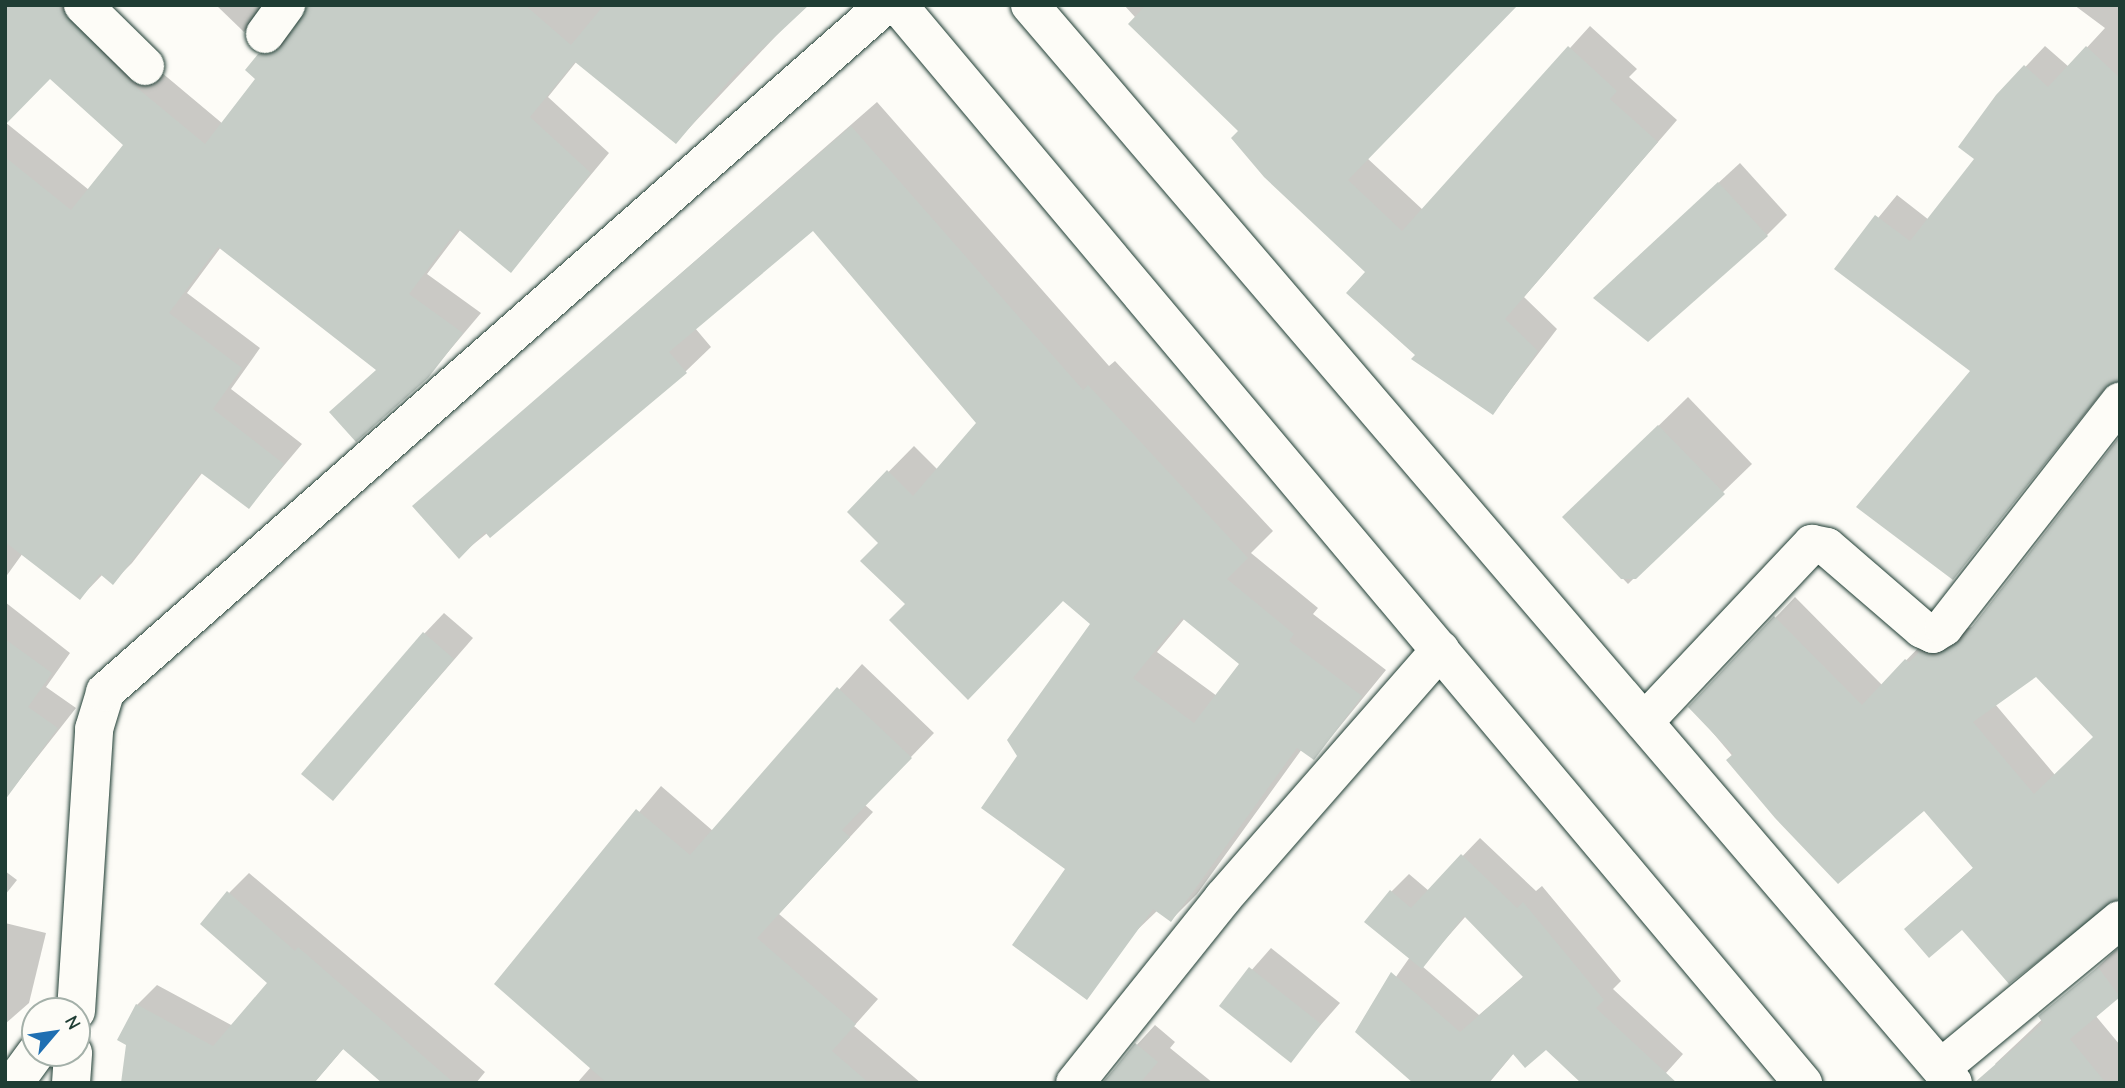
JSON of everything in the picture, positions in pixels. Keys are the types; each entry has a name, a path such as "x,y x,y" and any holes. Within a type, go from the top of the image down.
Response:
{"main road":[{"path":"83,5 145,66"},
{"path":"74,997 93,729 105,692 885,5"},
{"path":"898,5 1803,1083"},
{"path":"1030,5 1947,1075 2120,920"},
{"path":"1644,722 1812,544 1827,547 1922,629 1933,634 1944,627 2120,402"},
{"path":"1074,1083 1223,898 1440,650"},
{"path":"14,1083 26,1067"}],"building":[{"path":"5,5 57,5 130,82 205,144 255,79 245,70 258,54 282,47 308,5 525,5 571,45 604,5 809,5 733,76 676,144 575,62 530,117 591,173 511,273 458,229 409,294 463,333 428,378 356,442 329,412 376,370 218,247 169,313 242,368 213,409 284,464 249,509 201,473 113,585 100,574 80,600 5,542 5,157 71,210 123,145 50,79 5,125"},
{"path":"1146,5 1518,5 1348,180 1402,231 1568,46 1617,91 1610,99 1658,142 1505,319 1538,351 1493,415 1411,359 1415,355 1346,293 1365,272 1264,177 1231,138 1238,131 1128,24"},
{"path":"2086,46 2120,78 2120,381 2103,389 1953,580 1856,507 1970,371 1834,269 1875,215 1910,241 1974,159 1958,147 1996,95 2024,65 2048,87"},
{"path":"851,126 1083,390 1088,385 1248,558 1227,579 1294,634 1289,641 1362,696 1314,760 1297,748 1171,922 1153,909 1087,1000 1012,945 1065,869 981,808 1017,756 1007,740 1090,624 1063,601 968,700 889,620 905,604 860,561 878,543 847,512 887,470 913,496 976,423 813,231 669,352 687,373 490,538 485,532 459,559 412,506","holes":["1182,618 1239,664 1194,723 1133,678"]},
{"path":"1718,182 1768,236 1648,342 1593,298"},
{"path":"1658,425 1725,494 1636,579 1621,579 1562,517"},
{"path":"2120,438 2120,898 2009,984 1962,930 1929,958 1904,929 1973,868 1924,811 1838,884 1775,818 1726,760 1733,754 1688,707 1774,616 1862,705 1905,659 1909,662 1919,652 1935,656 1961,641","holes":["2036,677 2093,737 2034,794 1973,722"]},
{"path":"423,632 454,659 333,801 301,774"},
{"path":"5,639 52,673 28,707 58,728 5,800"},
{"path":"837,687 912,758 842,830 850,837 757,938 856,1024 832,1051 869,1083 607,1083 494,984 636,809 690,855"},
{"path":"1461,854 1517,908 1523,902 1604,1000 1596,1008 1677,1083 1581,1083 1546,1050 1525,1068 1513,1054 1488,1083 1413,1083 1355,1032 1391,972 1460,1032 1523,977 1464,916 1422,969 1364,922 1390,890 1411,908"},
{"path":"227,891 295,951 298,947 454,1083 382,1083 343,1049 314,1083 121,1083 126,1045 117,1040 136,1004 213,1046 267,983 200,924"},
{"path":"1249,967 1321,1024 1291,1063 1219,1006"},
{"path":"2098,967 2120,997 2070,1039 2106,1083 1974,1083 2043,1023 2038,1016"},
{"path":"1135,1043 1158,1062 1140,1083 1103,1083"}]}
